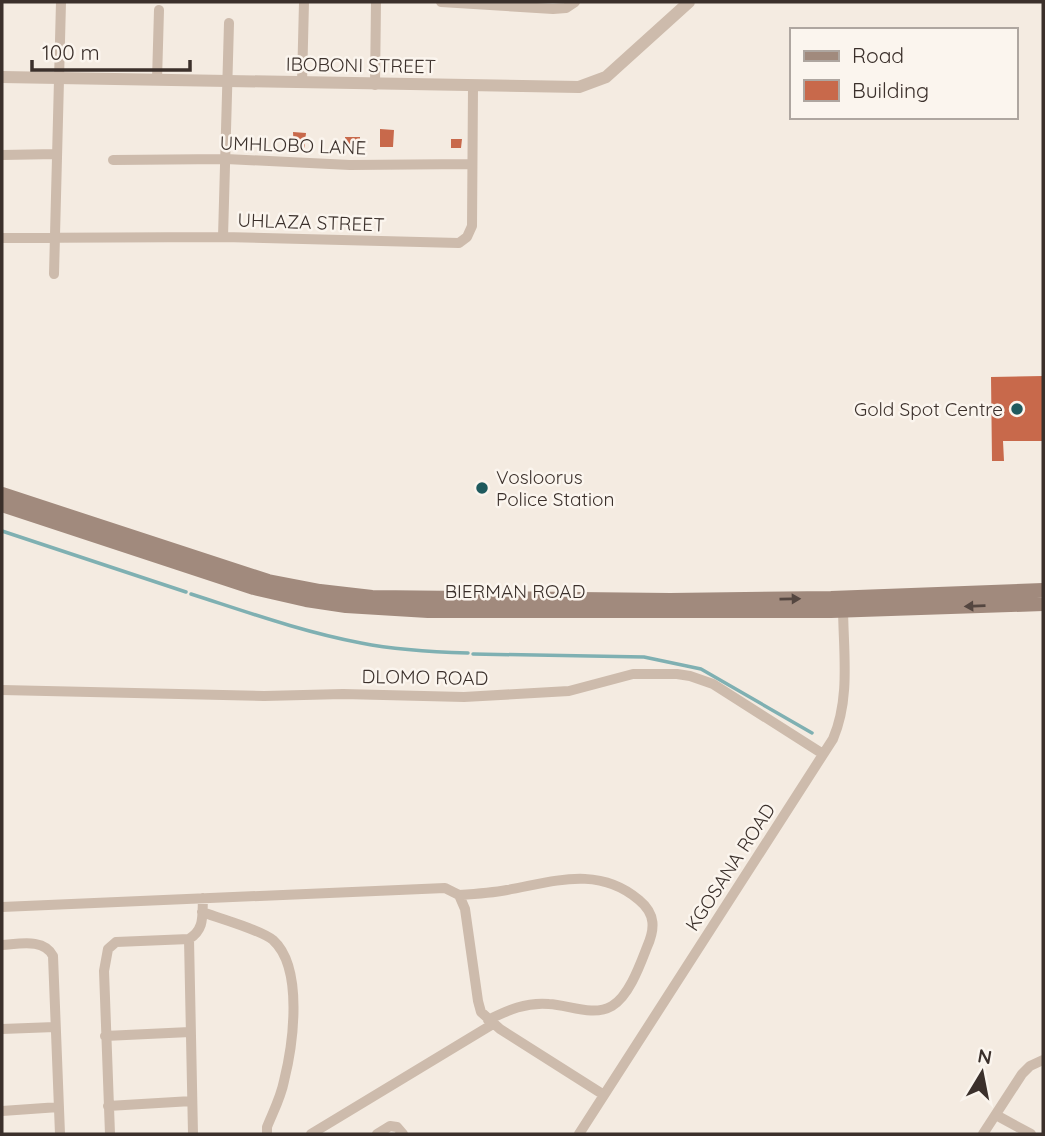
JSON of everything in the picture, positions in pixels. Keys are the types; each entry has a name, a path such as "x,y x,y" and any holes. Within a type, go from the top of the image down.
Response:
{"main road":[{"name":"BIERMAN ROAD","path":"2,494 268,581 320,591 372,597 427,599 843,605"},
{"name":"BIERMAN ROAD","path":"2,505 254,587 306,600 346,606 428,611 1043,604"},
{"path":"843,605 1043,590"}],"street":[{"path":"54,274 61,2"},
{"path":"302,83 303,2"},
{"path":"375,85 376,2"},
{"path":"441,2 553,9 566,8 575,2"},
{"name":"IBOBONI STREET","path":"2,77 570,88 590,85 606,77 689,2"},
{"path":"157,80 159,10"},
{"path":"223,237 229,23"},
{"name":"UHLAZA STREET","path":"2,238 223,237 459,243 467,237 472,226 473,87"},
{"path":"2,155 57,154"},
{"name":"UMHLOBO LANE","path":"113,160 226,159 349,165 472,164"},
{"name":"KGOSANA ROAD","path":"579,1134 833,739 843,710 843,605"},
{"name":"DLOMO ROAD","path":"2,690 264,696 464,696 569,691 634,674 677,674 713,684 823,754"},
{"path":"2,907 435,888 445,888 459,895 503,891 558,879 594,880 628,892 647,907 653,921 652,936 626,991 613,1006 596,1010 533,1004 506,1011 311,1134"},
{"path":"459,895 465,909 481,1012 491,1022 604,1095"},
{"path":"110,1134 104,971 110,946 125,941 189,939 200,930 203,898"},
{"path":"202,912 271,938 280,948 289,971 293,992 292,1041 284,1084 267,1127 267,1134"},
{"path":"189,939 193,1134"},
{"path":"2,945 38,944 50,950 53,956 60,1134"},
{"path":"2,1029 55,1027"},
{"path":"105,1036 190,1032"},
{"path":"983,1134 1023,1074 1030,1066 1043,1060"},
{"path":"108,1107 192,1101"},
{"path":"2,1111 59,1108"},
{"path":"996,1115 1031,1134"},
{"path":"377,1134 390,1126 397,1127 403,1134"}],"building":[{"path":"380,129 394,130 393,147 380,147"},
{"path":"293,132 306,133 304,151 294,151"},
{"path":"345,137 360,137 360,150 345,150"},
{"path":"451,139 462,139 461,148 451,148"},
{"name":"Gold Spot Centre","path":"1043,376 1043,441 1003,441 1004,461 992,461 991,377"}],"waterway":[{"path":"2,531 186,592"},
{"path":"191,594 339,638 401,649 468,653"},
{"path":"473,654 644,657 701,669 812,733"}],"place":[{"name":"Gold Spot Centre","path":"1017,409"},
{"name":"Vosloorus Police Station","path":"482,488"}]}
